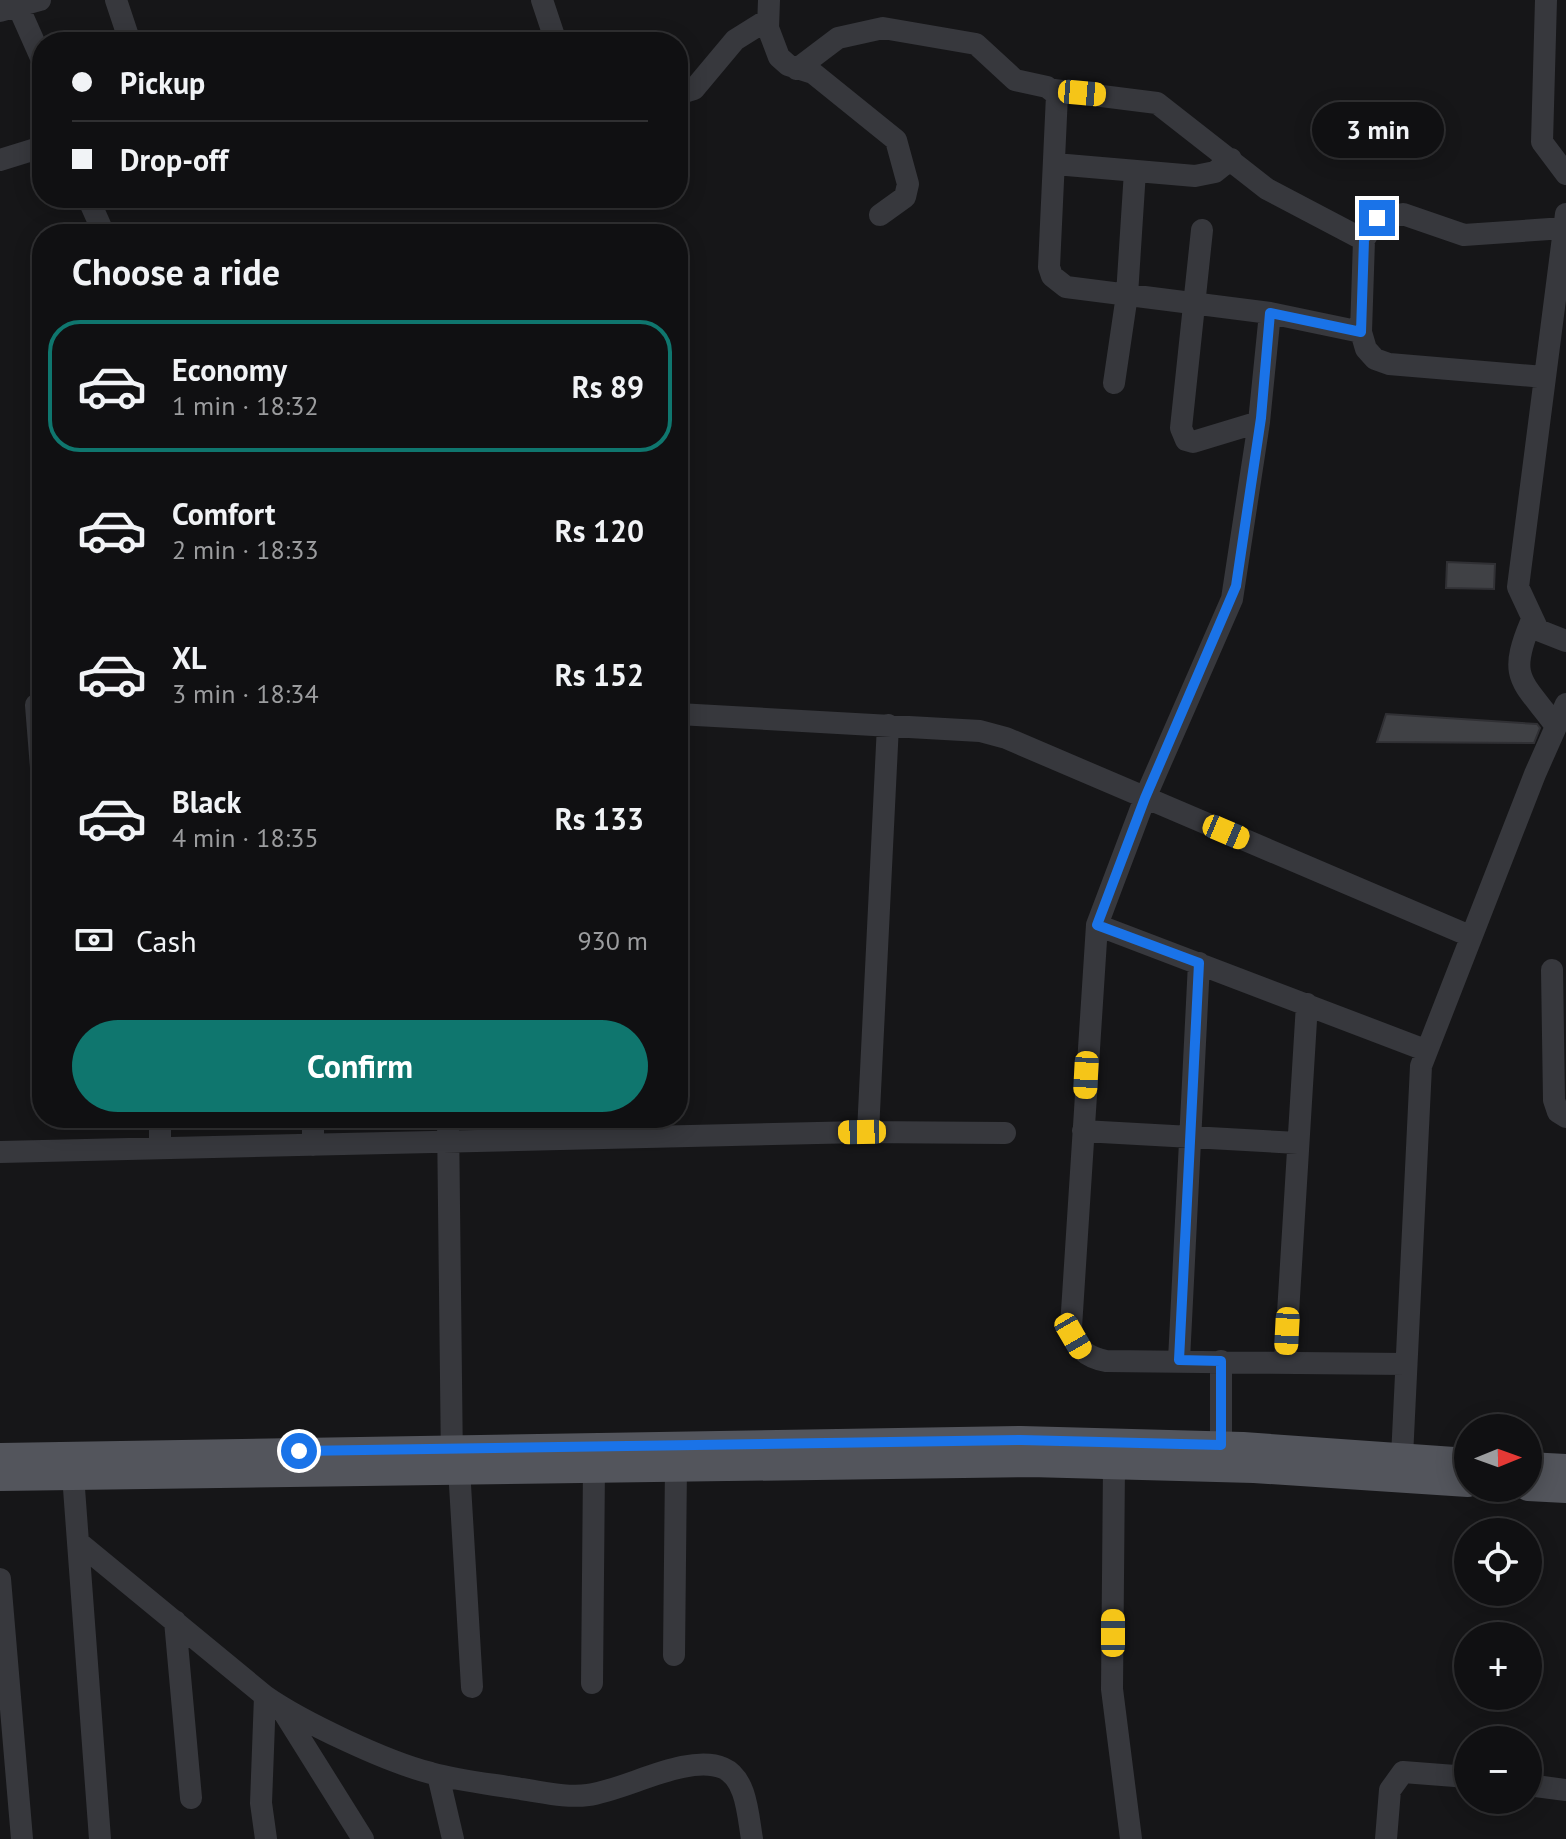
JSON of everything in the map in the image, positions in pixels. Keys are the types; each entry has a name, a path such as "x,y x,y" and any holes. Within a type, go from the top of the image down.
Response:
{"main road":[{"path":"0,1477 1021,1440 1221,1445 1454,1461"},
{"path":"0,1457 454,1462 594,1467 1114,1465 1254,1469 1454,1482"},
{"path":"1542,1467 1566,1468"},
{"path":"1542,1488 1566,1489"}],"street":[{"path":"116,0 127,32"},
{"path":"542,0 553,32"},
{"path":"1546,0 1542,142 1566,174"},
{"path":"26,4 34,32"},
{"path":"768,10 772,44 779,57 797,69 813,73 896,140 908,184 905,197 880,215"},
{"path":"688,91 694,89 735,40 768,10"},
{"path":"797,69 838,38 883,28 976,44 1015,80 1054,90 1157,103 1278,195 1364,240"},
{"path":"1054,90 1058,100 1049,267 1052,276 1066,287 1270,313 1361,332"},
{"path":"0,160 32,150"},
{"path":"1055,164 1206,176 1231,159"},
{"path":"1114,383 1127,295 1135,171"},
{"path":"1544,377 1389,364 1375,359 1366,349 1361,332 1364,240 1377,218 1403,214 1464,235 1565,220 1518,575 1520,598 1531,622 1545,634 1566,641"},
{"path":"1202,230 1181,435 1193,442 1259,422"},
{"path":"1270,313 1259,422 1236,586 1145,798 1097,925 1073,1336 1081,1351 1092,1358 1406,1364"},
{"path":"1531,622 1518,653 1518,673 1558,734"},
{"path":"1402,1457 1419,1084 1425,1050 1470,936 1558,734 1566,704"},
{"path":"688,715 888,725 993,735 1470,936"},
{"path":"868,1132 888,725"},
{"path":"1097,925 1425,1050"},
{"path":"1179,1360 1199,963"},
{"path":"1552,970 1554,1100 1558,1112 1566,1117"},
{"path":"1285,1362 1307,1004"},
{"path":"160,1128 160,1148"},
{"path":"313,1128 313,1145"},
{"path":"448,1128 454,1462 472,1687"},
{"path":"1083,1131 1298,1143"},
{"path":"0,1152 868,1132 1005,1133"},
{"path":"1221,1361 1221,1445"},
{"path":"1114,1465 1112,1689 1131,1839"},
{"path":"674,1655 676,1466"},
{"path":"592,1683 594,1467"},
{"path":"73,1475 100,1839"},
{"path":"78,1542 273,1701 407,1765 438,1775 566,1796 584,1796 694,1764 711,1764 727,1769 737,1781 744,1798 752,1839"},
{"path":"0,1579 22,1839"},
{"path":"175,1621 191,1798"},
{"path":"266,1839 261,1803 273,1701"},
{"path":"273,1701 363,1839"},
{"path":"1386,1839 1390,1790 1403,1772 1454,1776"},
{"path":"438,1775 453,1839"},
{"path":"1542,1787 1566,1790"}],"building":[{"path":"1447,562 1495,564 1494,589 1446,588"},
{"path":"1386,714 1537,724 1540,728 1534,743 1377,742"}],"route":[{"path":"299,1451 1021,1440 1221,1445 1221,1361 1179,1360 1199,963 1097,925 1145,798 1236,586 1261,418 1270,313 1361,332 1364,240 1377,218"}]}
